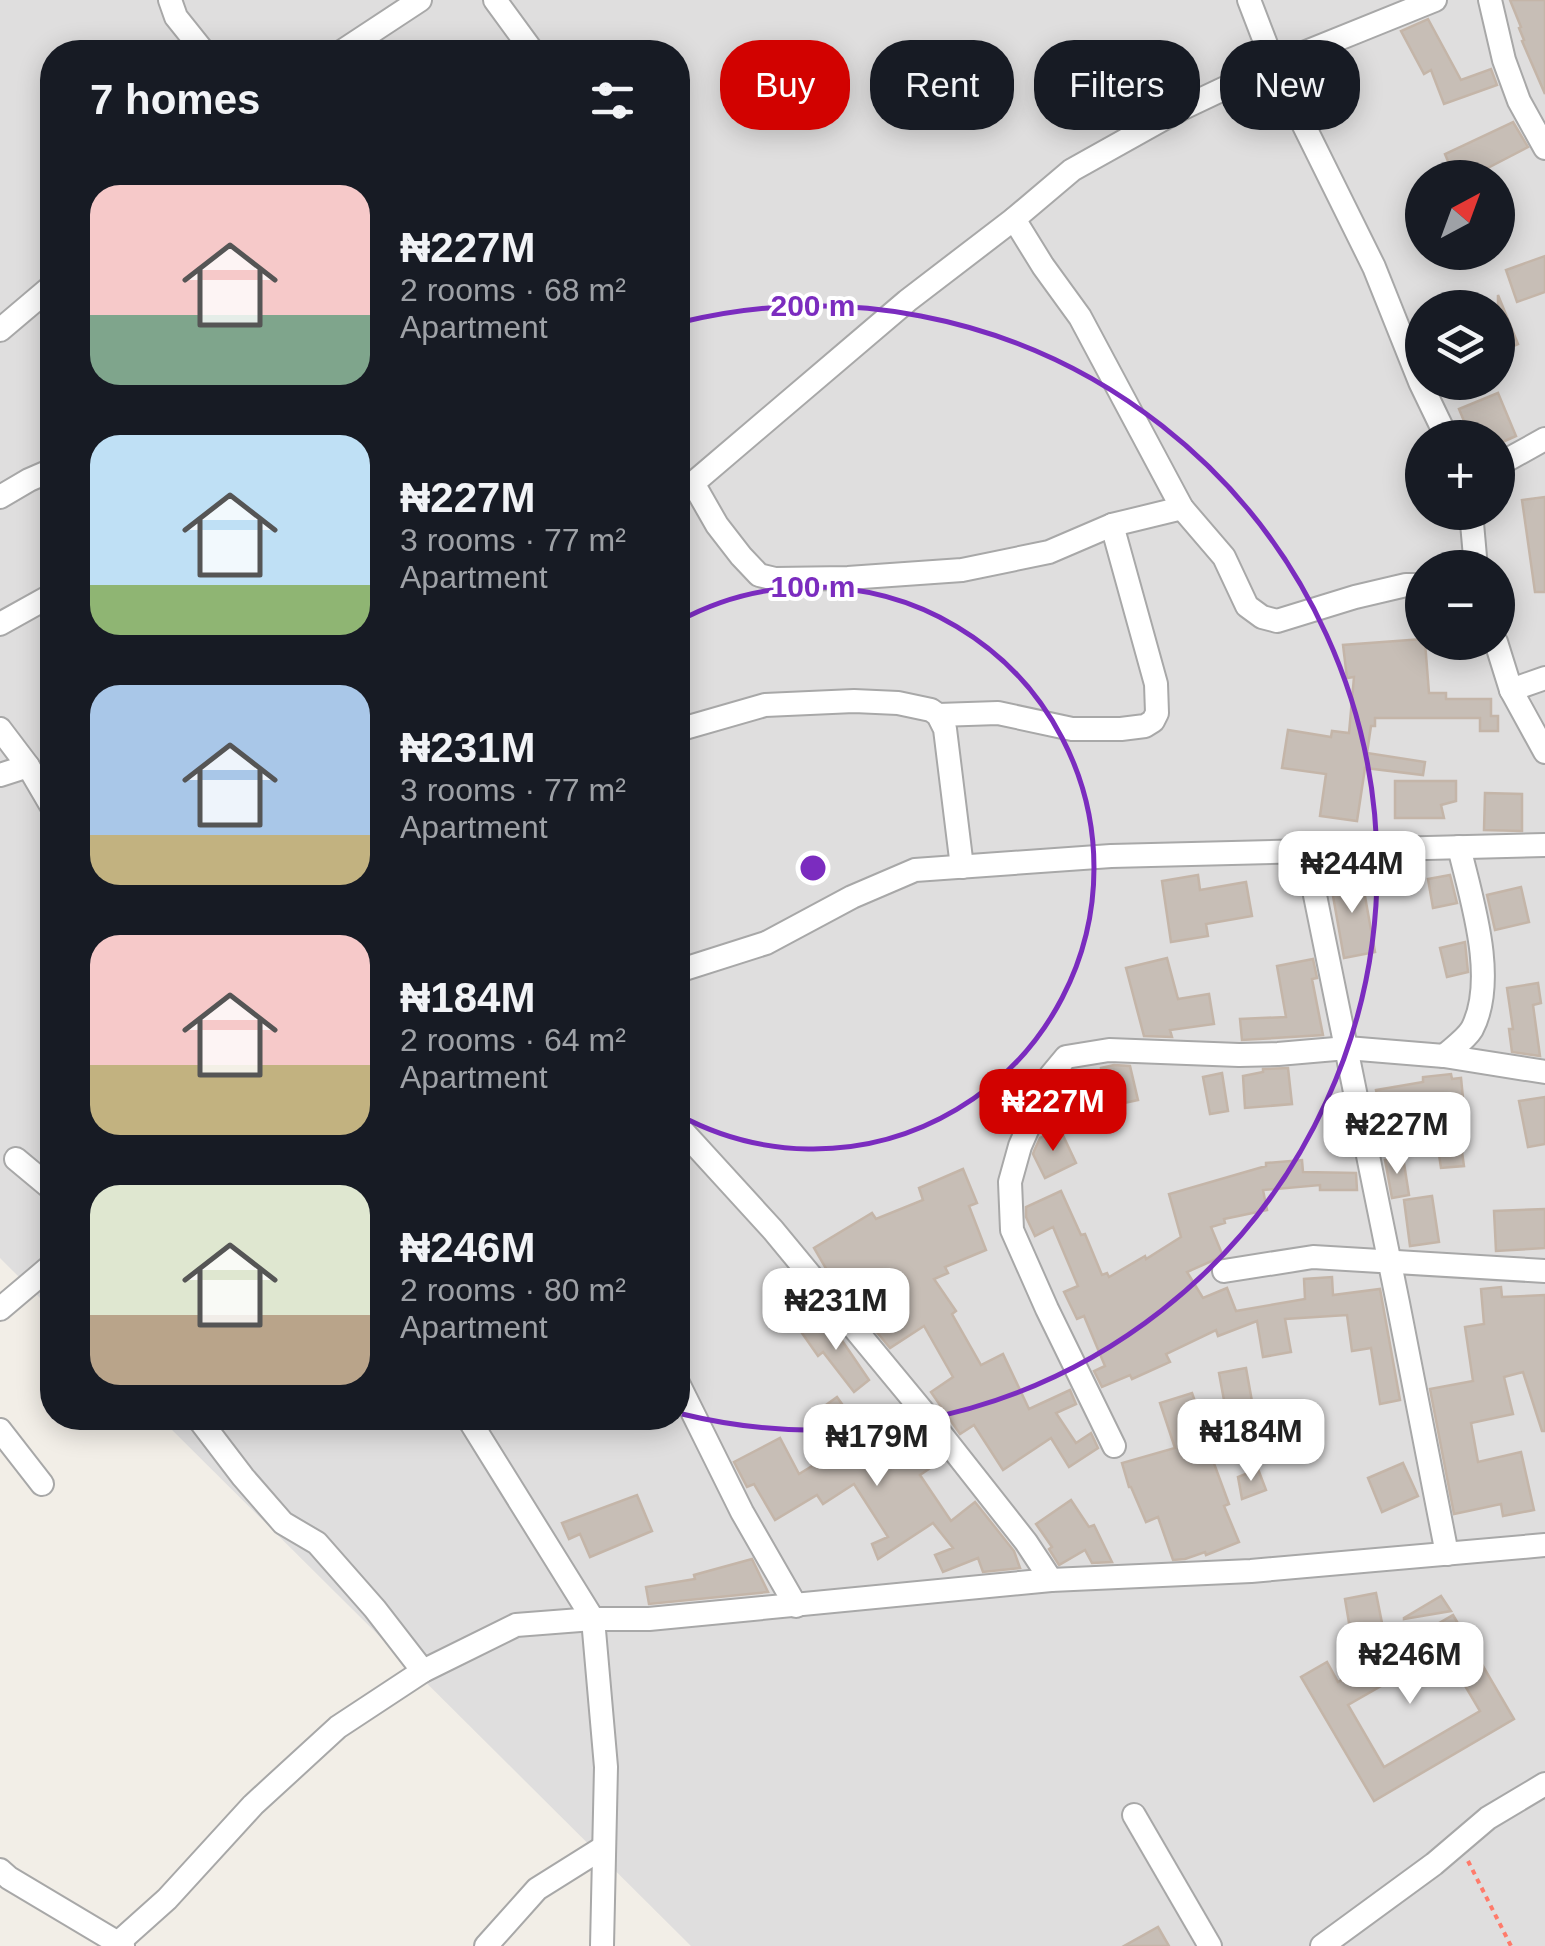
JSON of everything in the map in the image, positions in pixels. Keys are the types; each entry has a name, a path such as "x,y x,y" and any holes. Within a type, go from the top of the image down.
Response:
{"street":[{"path":"170,0 176,17 194,40"},
{"path":"495,0 524,40"},
{"path":"1249,0 1264,40"},
{"path":"1336,40 1434,0"},
{"path":"1490,0 1519,102 1545,148"},
{"path":"359,40 416,1"},
{"path":"690,485 908,301 1072,170 1220,91"},
{"path":"1306,130 1374,267 1438,420"},
{"path":"1014,219 1042,266 1080,317 1182,508 1224,557 1247,606 1262,617 1277,620 1405,585"},
{"path":"0,330 40,296"},
{"path":"1515,456 1545,439"},
{"path":"0,497 40,475"},
{"path":"690,495 759,575 776,579 962,570 1049,552 1112,525 1182,508"},
{"path":"938,715 998,713 1072,728 1121,729 1153,721 1158,712 1156,684 1112,525"},
{"path":"0,624 40,602"},
{"path":"1502,660 1512,690 1545,752"},
{"path":"1512,690 1545,678"},
{"path":"690,727 765,705 898,703 931,710 938,715 944,730 962,866"},
{"path":"0,729 40,786"},
{"path":"0,775 28,766"},
{"path":"690,967 766,943 852,897 915,870 1111,856 1545,844"},
{"path":"1444,1056 1471,1031 1483,981 1482,946 1459,846"},
{"path":"1306,851 1447,1554"},
{"path":"1114,1446 1012,1230 1010,1182 1020,1146 1050,1075 1066,1057 1109,1050 1258,1054 1347,1048 1444,1056 1545,1072"},
{"path":"690,1139 862,1336 1015,1528 1051,1580"},
{"path":"16,1159 40,1179"},
{"path":"1224,1270 1313,1257 1545,1271"},
{"path":"0,1309 40,1276"},
{"path":"690,1408 742,1512 796,1606"},
{"path":"0,1430 42,1484"},
{"path":"207,1430 283,1523 317,1543 423,1672"},
{"path":"475,1430 593,1619 606,1768 602,1946"},
{"path":"0,1870 121,1944 253,1805 338,1727 423,1672 516,1625 593,1619 649,1620 1051,1580 1251,1571 1545,1545"},
{"path":"1322,1946 1488,1818 1545,1784"},
{"path":"1134,1815 1210,1946"},
{"path":"486,1946 537,1890 604,1847"}],"path":[{"path":"1460,1842 1511,1946"}],"shaded area":[{"path":"0,0 1545,0 1545,1946 691,1946 172,1430 690,1430 690,40 40,40 40,1298 0,1258"}],"building":[{"path":"1510,0 1545,0 1545,94 1522,41"},
{"path":"1428,19 1461,80 1491,69 1497,85 1444,104 1431,70 1424,74 1401,31"},
{"path":"1513,122 1528,147 1503,160 1448,160 1445,154"},
{"path":"1545,256 1545,292 1517,302 1506,270 1515,270"},
{"path":"1481,400 1501,400 1509,420 1464,420 1459,409"},
{"path":"1545,497 1545,592 1535,592 1522,500"},
{"path":"1405,640 1405,660 1426,660 1429,693 1446,693 1446,699 1491,699 1491,716 1498,716 1498,731 1480,731 1480,718 1375,718 1367,753 1425,762 1423,775 1365,768 1357,821 1320,816 1326,774 1282,768 1288,730 1331,737 1332,731 1349,733 1354,677 1347,678 1343,645"},
{"path":"1395,781 1456,781 1456,801 1441,805 1444,818 1395,818"},
{"path":"1485,793 1522,794 1522,831 1484,830"},
{"path":"1361,874 1375,952 1344,958 1330,879"},
{"path":"1198,875 1200,890 1246,882 1252,916 1206,924 1208,936 1171,942 1162,881"},
{"path":"1450,875 1457,903 1433,908 1428,879"},
{"path":"1521,887 1529,922 1495,930 1487,895"},
{"path":"1465,942 1468,972 1447,977 1440,948"},
{"path":"1167,958 1178,999 1209,994 1214,1024 1170,1030 1172,1037 1144,1036 1126,968"},
{"path":"1313,959 1317,978 1312,979 1323,1035 1242,1040 1240,1019 1286,1017 1277,966"},
{"path":"1538,983 1541,1003 1533,1005 1540,1056 1512,1052 1507,988"},
{"path":"1130,1066 1138,1100 1110,1106 1101,1068"},
{"path":"1288,1068 1292,1104 1245,1108 1243,1076 1263,1069"},
{"path":"1222,1073 1228,1111 1210,1114 1203,1077"},
{"path":"1451,1074 1452,1079 1461,1078 1464,1108 1456,1109 1464,1166 1441,1168 1434,1121 1383,1130 1376,1090"},
{"path":"1545,1097 1545,1144 1528,1147 1519,1101"},
{"path":"1060,1129 1076,1163 1045,1178 1033,1154 1040,1138"},
{"path":"1403,1157 1409,1195 1392,1198 1385,1160"},
{"path":"1302,1160 1303,1172 1356,1173 1357,1190 1320,1190 1320,1185 1263,1190 1267,1210 1224,1219 1225,1223 1211,1227 1223,1256 1187,1272 1203,1298 1227,1288 1236,1311 1305,1299 1304,1279 1332,1277 1333,1295 1380,1289 1400,1400 1380,1404 1371,1348 1352,1351 1347,1315 1285,1319 1291,1352 1263,1357 1257,1321 1218,1336 1216,1330 1166,1354 1170,1362 1102,1387 1094,1371 1105,1366 1084,1316 1077,1319 1064,1292 1078,1286 1053,1227 1035,1236 1026,1207 1061,1191 1102,1275 1107,1273 1109,1277 1181,1237 1169,1194 1266,1163"},
{"path":"963,1169 977,1203 969,1206 986,1250 945,1267 948,1273 934,1279 956,1311 952,1314 981,1365 1003,1354 1029,1409 1070,1390 1076,1404 1056,1413 1076,1443 1091,1433 1098,1448 1069,1467 1051,1438 1003,1470 974,1425 960,1434 931,1392 953,1377 924,1326 890,1348 842,1290 832,1270 828,1272 814,1248 872,1213 876,1219 923,1200 919,1188"},
{"path":"1432,1196 1439,1242 1410,1246 1404,1200"},
{"path":"1545,1209 1545,1248 1496,1251 1494,1211"},
{"path":"1501,1287 1502,1297 1545,1295 1545,1431 1523,1372 1504,1377 1513,1414 1471,1423 1478,1462 1521,1452 1534,1510 1503,1516 1501,1504 1454,1514 1430,1389 1473,1381 1465,1327 1484,1324 1481,1289"},
{"path":"826,1317 869,1380 854,1392 823,1352 818,1356 802,1333"},
{"path":"1246,1368 1253,1407 1226,1411 1219,1373"},
{"path":"1192,1393 1229,1504 1224,1506 1239,1542 1206,1555 1205,1552 1173,1560 1158,1517 1146,1522 1122,1463 1175,1448 1160,1403"},
{"path":"837,1397 866,1438 895,1420 914,1449 927,1441 942,1460 920,1475 951,1521 975,1502 1014,1551 1020,1568 983,1572 978,1558 943,1572 935,1555 953,1548 933,1523 878,1559 872,1544 888,1537 854,1484 823,1504 817,1495 775,1520 754,1484 747,1487 734,1462 780,1438 799,1474 830,1455 827,1451 834,1447 812,1415"},
{"path":"1403,1463 1418,1496 1382,1512 1368,1478"},
{"path":"1258,1469 1266,1490 1242,1499 1238,1477"},
{"path":"637,1495 652,1531 590,1557 580,1534 569,1539 562,1523"},
{"path":"1071,1500 1089,1527 1094,1525 1112,1562 1092,1563 1085,1550 1059,1565 1036,1524"},
{"path":"752,1559 768,1592 649,1604 646,1587 695,1579 694,1575"},
{"path":"1376,1593 1382,1623 1350,1629 1345,1599"},
{"path":"1441,1596 1451,1611 1404,1619 1404,1618"},
{"path":"1453,1615 1514,1719 1374,1801 1301,1677 1327,1662 1338,1682","holes":["1444,1650 1480,1711 1384,1767 1348,1705"]},
{"path":"1158,1927 1169,1946 1124,1946"}]}
